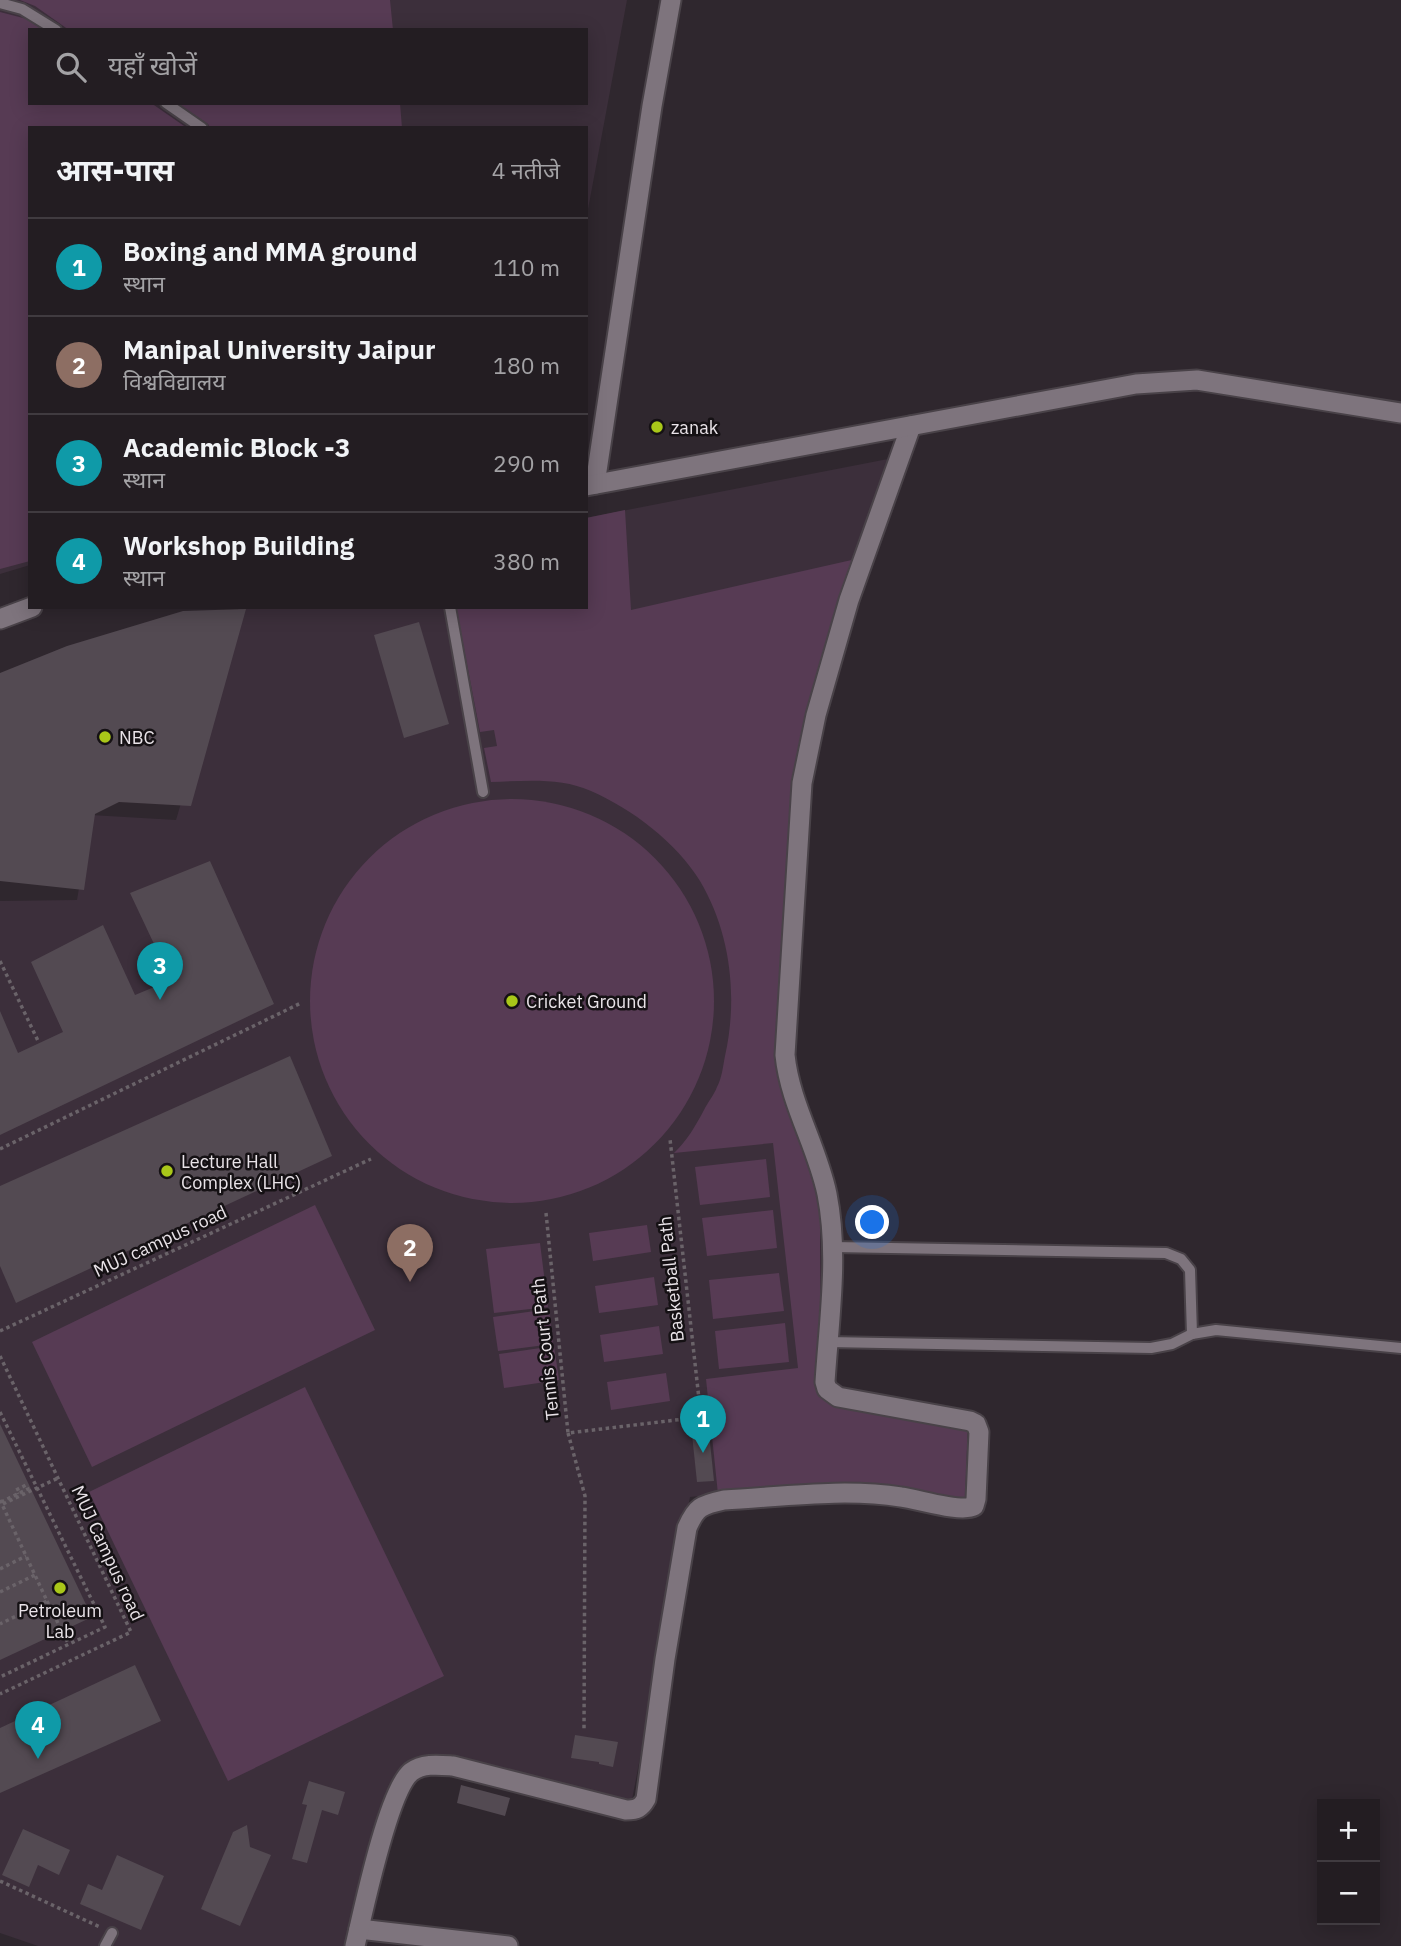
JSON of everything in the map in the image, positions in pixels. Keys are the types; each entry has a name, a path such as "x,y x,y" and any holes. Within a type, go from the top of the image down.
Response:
{"street":[{"path":"671,0 591,485 1136,383 1197,380 1401,413"},
{"path":"509,1946 357,1937 389,1812 399,1788 412,1772 431,1765 453,1766 626,1810 636,1810 642,1807 646,1799 665,1659 687,1528 694,1512 706,1504 724,1500 849,1494 884,1494 961,1510 974,1506 976,1499 979,1432 976,1424 832,1394 827,1389 825,1382 833,1247 827,1194 819,1164 793,1099 785,1055 802,783 816,715 849,600 911,426"},
{"path":"0,618 28,608"}],"lane":[{"path":"0,3 22,9 53,28"},
{"path":"169,105 199,126"},
{"path":"450,609 483,792"},
{"path":"833,1247 1166,1253 1181,1259 1190,1270 1192,1334"},
{"path":"828,1342 1151,1348 1171,1344 1192,1334 1216,1330 1401,1348"},
{"path":"105,1946 112,1933"}],"path":[{"path":"0,961 38,1043"},
{"path":"0,1149 302,1003"},
{"name":"Basketball Path","path":"670,1139 701,1417"},
{"name":"MUJ campus road","path":"0,1331 371,1158"},
{"name":"Tennis Court Path","path":"546,1213 568,1433 701,1417"},
{"name":"MUJ Campus road","path":"0,1356 131,1632 0,1694"},
{"path":"0,1412 105,1628 0,1677"},
{"path":"568,1433 584,1496 584,1731"},
{"path":"1,1502 58,1478"},
{"path":"1,1502 18,1494"},
{"path":"1,1502 68,1644"},
{"path":"0,1569 26,1556"},
{"path":"0,1592 35,1575"},
{"path":"0,1624 47,1601"},
{"path":"0,1881 112,1933"}],"shaded area":[{"path":"0,0 627,0 588,209 588,126 28,126 28,566 0,574"},
{"path":"20,0 390,0 393,28 66,28 35,6"},
{"path":"0,12 27,19 40,28 28,28 28,105 154,105 184,126 28,126 28,562 0,569"},
{"path":"179,105 400,105 402,126 209,126"},
{"path":"888,459 822,672 791,796 778,1068 820,1198 821,1394 794,1486 690,1497 631,1805 444,1757 426,1756 395,1774 345,1946 38,1946 0,1933 0,901 77,900 91,815 176,820 238,609 588,609 588,518"},
{"path":"625,510 631,610 856,559 822,672 791,796 778,1068 820,1198 821,1394 968,1424 965,1500 718,1494 706,1379 798,1368 773,1143 674,1153 694,1127 716,1090 722,1072 729,1034 731,989 719,922 700,881 679,853 652,828 622,807 591,791 567,784 542,781 491,782 484,748 497,746 494,730 480,732 456,609 588,609 588,518"},
{"name":"Cricket Ground","path":"512,799 551,803 589,815 624,833 655,858 680,889 698,924 710,962 714,1001 710,1040 698,1078 680,1113 655,1144 624,1169 589,1187 551,1199 512,1203 473,1199 435,1187 400,1169 369,1144 344,1113 326,1078 314,1040 310,1001 314,962 326,924 344,889 369,858 400,833 435,815 473,803"},
{"path":"766,1159 770,1197 700,1205 695,1167"},
{"path":"315,1205 375,1330 92,1467 32,1342"},
{"path":"773,1210 777,1248 707,1256 702,1218"},
{"path":"647,1225 651,1252 593,1261 589,1233"},
{"path":"540,1243 548,1307 494,1313 486,1249"},
{"path":"779,1273 784,1311 713,1319 709,1280"},
{"path":"654,1277 658,1305 599,1313 595,1286"},
{"path":"549,1309 553,1344 498,1351 493,1317"},
{"path":"785,1323 789,1362 719,1369 715,1331"},
{"path":"659,1326 663,1354 604,1362 600,1335"},
{"path":"554,1346 559,1380 504,1388 499,1354"},
{"path":"666,1373 670,1401 611,1410 607,1382"},
{"path":"305,1387 444,1676 228,1781 89,1492"}],"building":[{"name":"NBC","path":"246,609 191,806 119,802 95,814 84,890 0,881 0,673 67,646 183,611"},
{"path":"419,622 449,724 404,738 374,635"},
{"path":"210,861 274,1004 0,1135 0,1011 18,1053 63,1032 31,962 103,925 135,995 171,980 130,893"},
{"name":"Lecture Hall Complex (LHC)","path":"290,1056 332,1156 16,1303 0,1266 0,1186"},
{"path":"708,1423 714,1481 697,1482 691,1425"},
{"path":"0,1424 92,1617 0,1660"},
{"path":"135,1665 161,1721 0,1793 0,1728"},
{"path":"575,1735 618,1742 613,1767 571,1758"},
{"path":"309,1781 345,1792 338,1815 322,1810 307,1863 292,1859 307,1805 302,1804"},
{"path":"461,1785 510,1798 505,1816 457,1803"},
{"path":"247,1825 250,1847 271,1855 240,1926 201,1909 233,1832"},
{"path":"23,1829 70,1850 59,1875 38,1865 29,1887 2,1875"},
{"path":"117,1855 164,1876 141,1930 80,1904 88,1884 102,1890"}],"place":[{"name":"zanak","path":"657,427"},
{"name":"NBC","path":"105,737"},
{"name":"Academic Block -3","path":"160,1000"},
{"name":"Cricket Ground","path":"512,1001"},
{"name":"Lecture Hall Complex (LHC)","path":"167,1171"},
{"name":"Manipal University Jaipur","path":"410,1282"},
{"name":"Boxing and MMA ground","path":"703,1453"},
{"name":"Petroleum Lab","path":"60,1588"},
{"name":"Workshop Building","path":"38,1759"}]}
